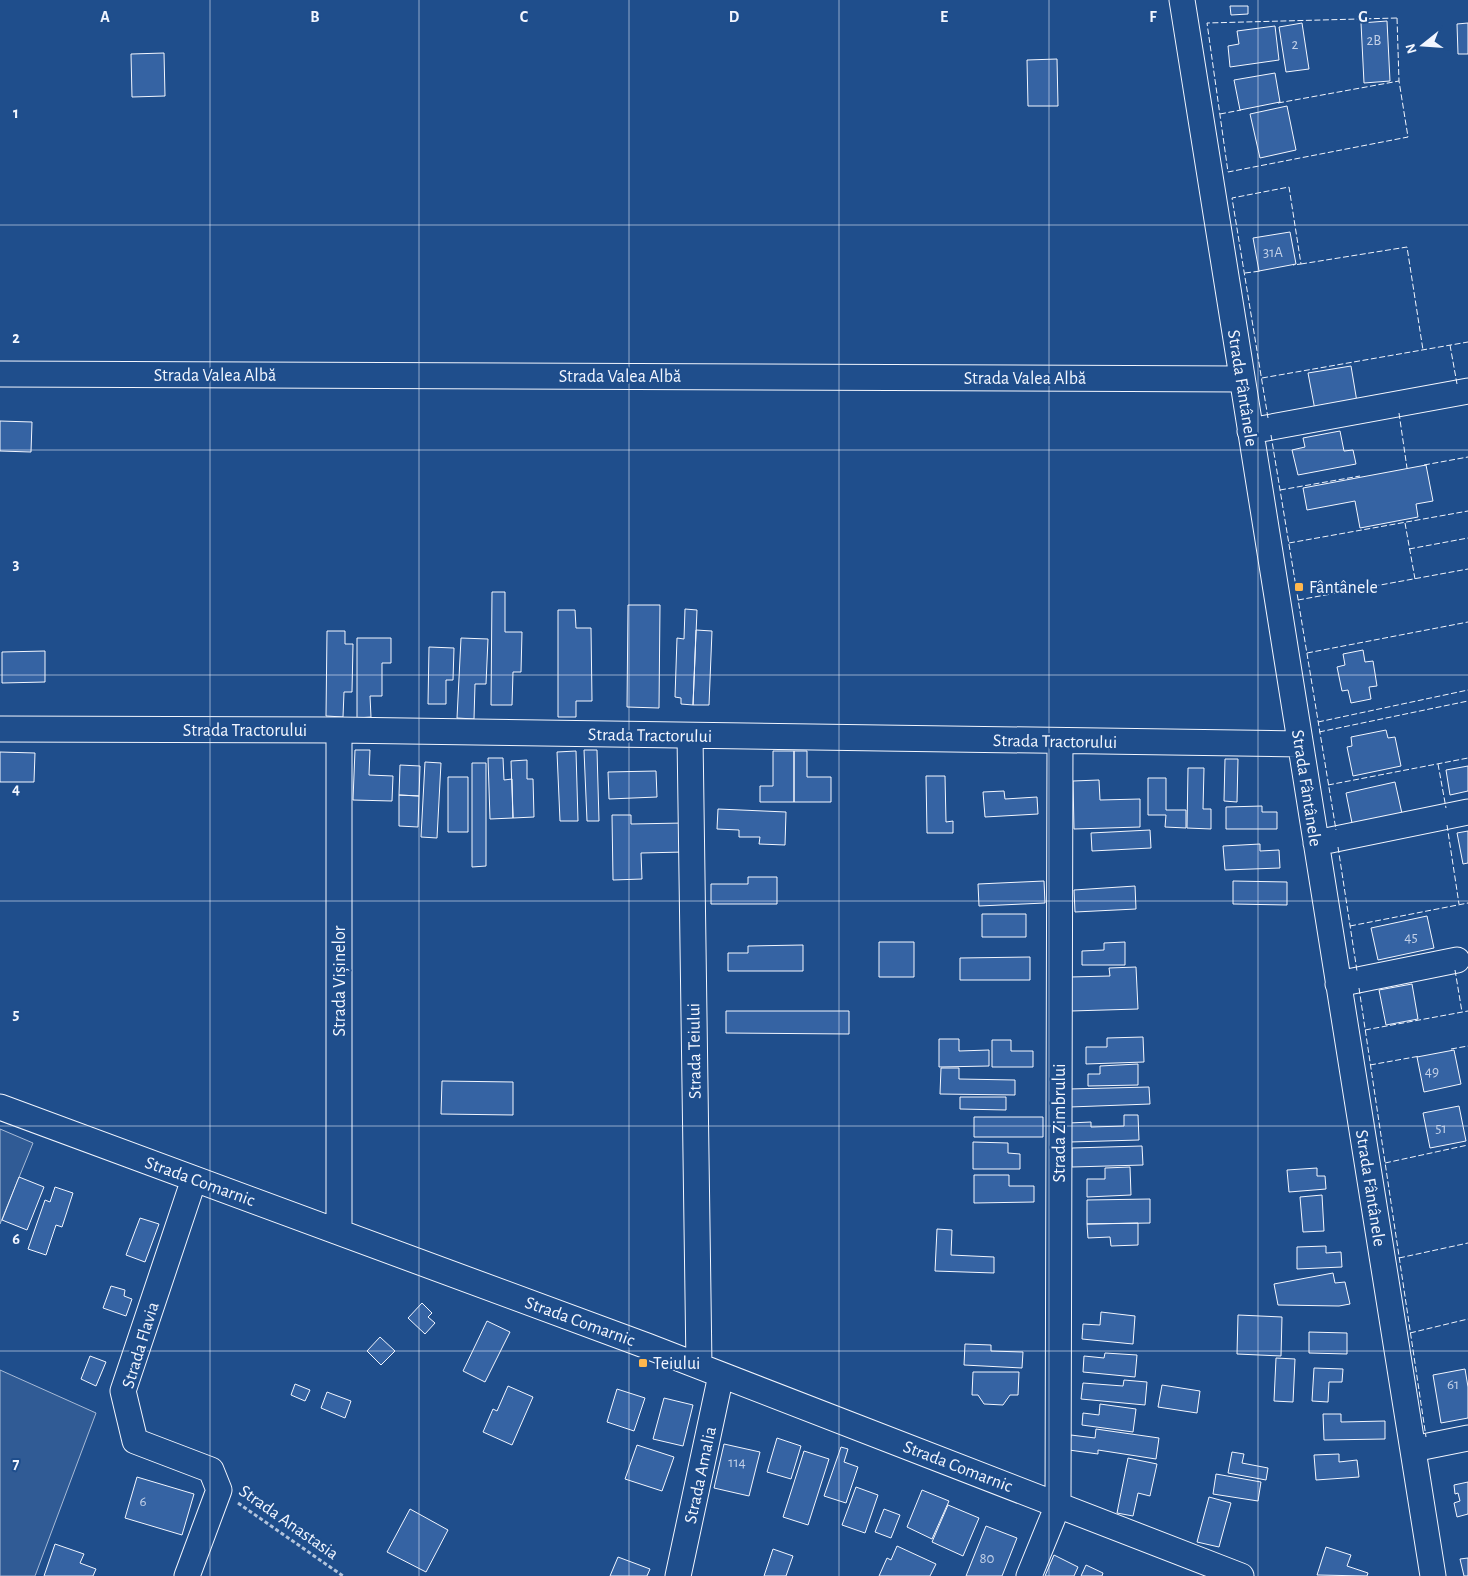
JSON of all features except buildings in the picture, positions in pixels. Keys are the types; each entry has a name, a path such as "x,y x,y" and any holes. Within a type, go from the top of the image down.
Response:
{"street":[{"name":"Strada Fântânele","path":"1182,0 1433,1576"},
{"name":"Strada Valea Albă","path":"0,374 1241,378"},
{"path":"1250,431 1468,391"},
{"name":"Strada Tractorului","path":"0,729 339,730 1300,744"},
{"name":"Strada Vișinelor","path":"339,730 339,1232"},
{"name":"Strada Teiului","path":"690,736 698,1366"},
{"name":"Strada Zimbrului","path":"1058,1505 1060,741"},
{"path":"1316,844 1468,812"},
{"path":"1338,984 1457,960"},
{"name":"Strada Comarnic","path":"0,1107 698,1366 1240,1576"},
{"name":"Strada Flavia","path":"194,1179 123,1391 134,1441 212,1470 219,1490"},
{"name":"Strada Amalia","path":"678,1576 721,1375"},
{"path":"1412,1449 1468,1438"},
{"path":"187,1576 219,1490"},
{"path":"1028,1576 1058,1505"}],"path":[{"name":"Strada Anastasia","path":"219,1490 343,1576"}],"shaded area":[{"path":"0,1129 33,1143 0,1224"},
{"path":"0,1370 96,1413 35,1576 0,1576"}],"fence":[{"path":"1397,18 1399,81 1408,137 1228,172 1207,23 1397,18"},
{"path":"1278,103 1399,81"},
{"path":"1220,114 1241,110"},
{"path":"1268,418 1232,198 1289,187 1301,264 1293,265"},
{"path":"1301,264 1407,247 1423,350"},
{"path":"1245,273 1261,271"},
{"path":"1262,378 1468,342"},
{"path":"1450,345 1457,384"},
{"path":"1399,413 1407,468"},
{"path":"1271,435 1336,830"},
{"path":"1424,465 1468,457"},
{"path":"1280,490 1360,476"},
{"path":"1289,543 1468,511"},
{"path":"1405,523 1415,579"},
{"path":"1409,549 1468,538"},
{"path":"1298,600 1468,569"},
{"path":"1307,653 1468,622"},
{"path":"1318,722 1468,690"},
{"path":"1319,732 1468,701"},
{"path":"1328,785 1468,758"},
{"path":"1438,764 1446,808"},
{"path":"1447,825 1459,904"},
{"path":"1338,847 1357,971"},
{"path":"1350,926 1468,903"},
{"path":"1455,970 1462,1012"},
{"path":"1359,988 1426,1437"},
{"path":"1365,1030 1468,1011"},
{"path":"1451,1049 1468,1046"},
{"path":"1370,1065 1420,1056"},
{"path":"1385,1163 1468,1145"},
{"path":"1399,1258 1468,1243"},
{"path":"1410,1333 1468,1319"}],"place":[{"name":"Fântânele","path":"1299,587"},
{"name":"Teiului","path":"643,1363"}]}
